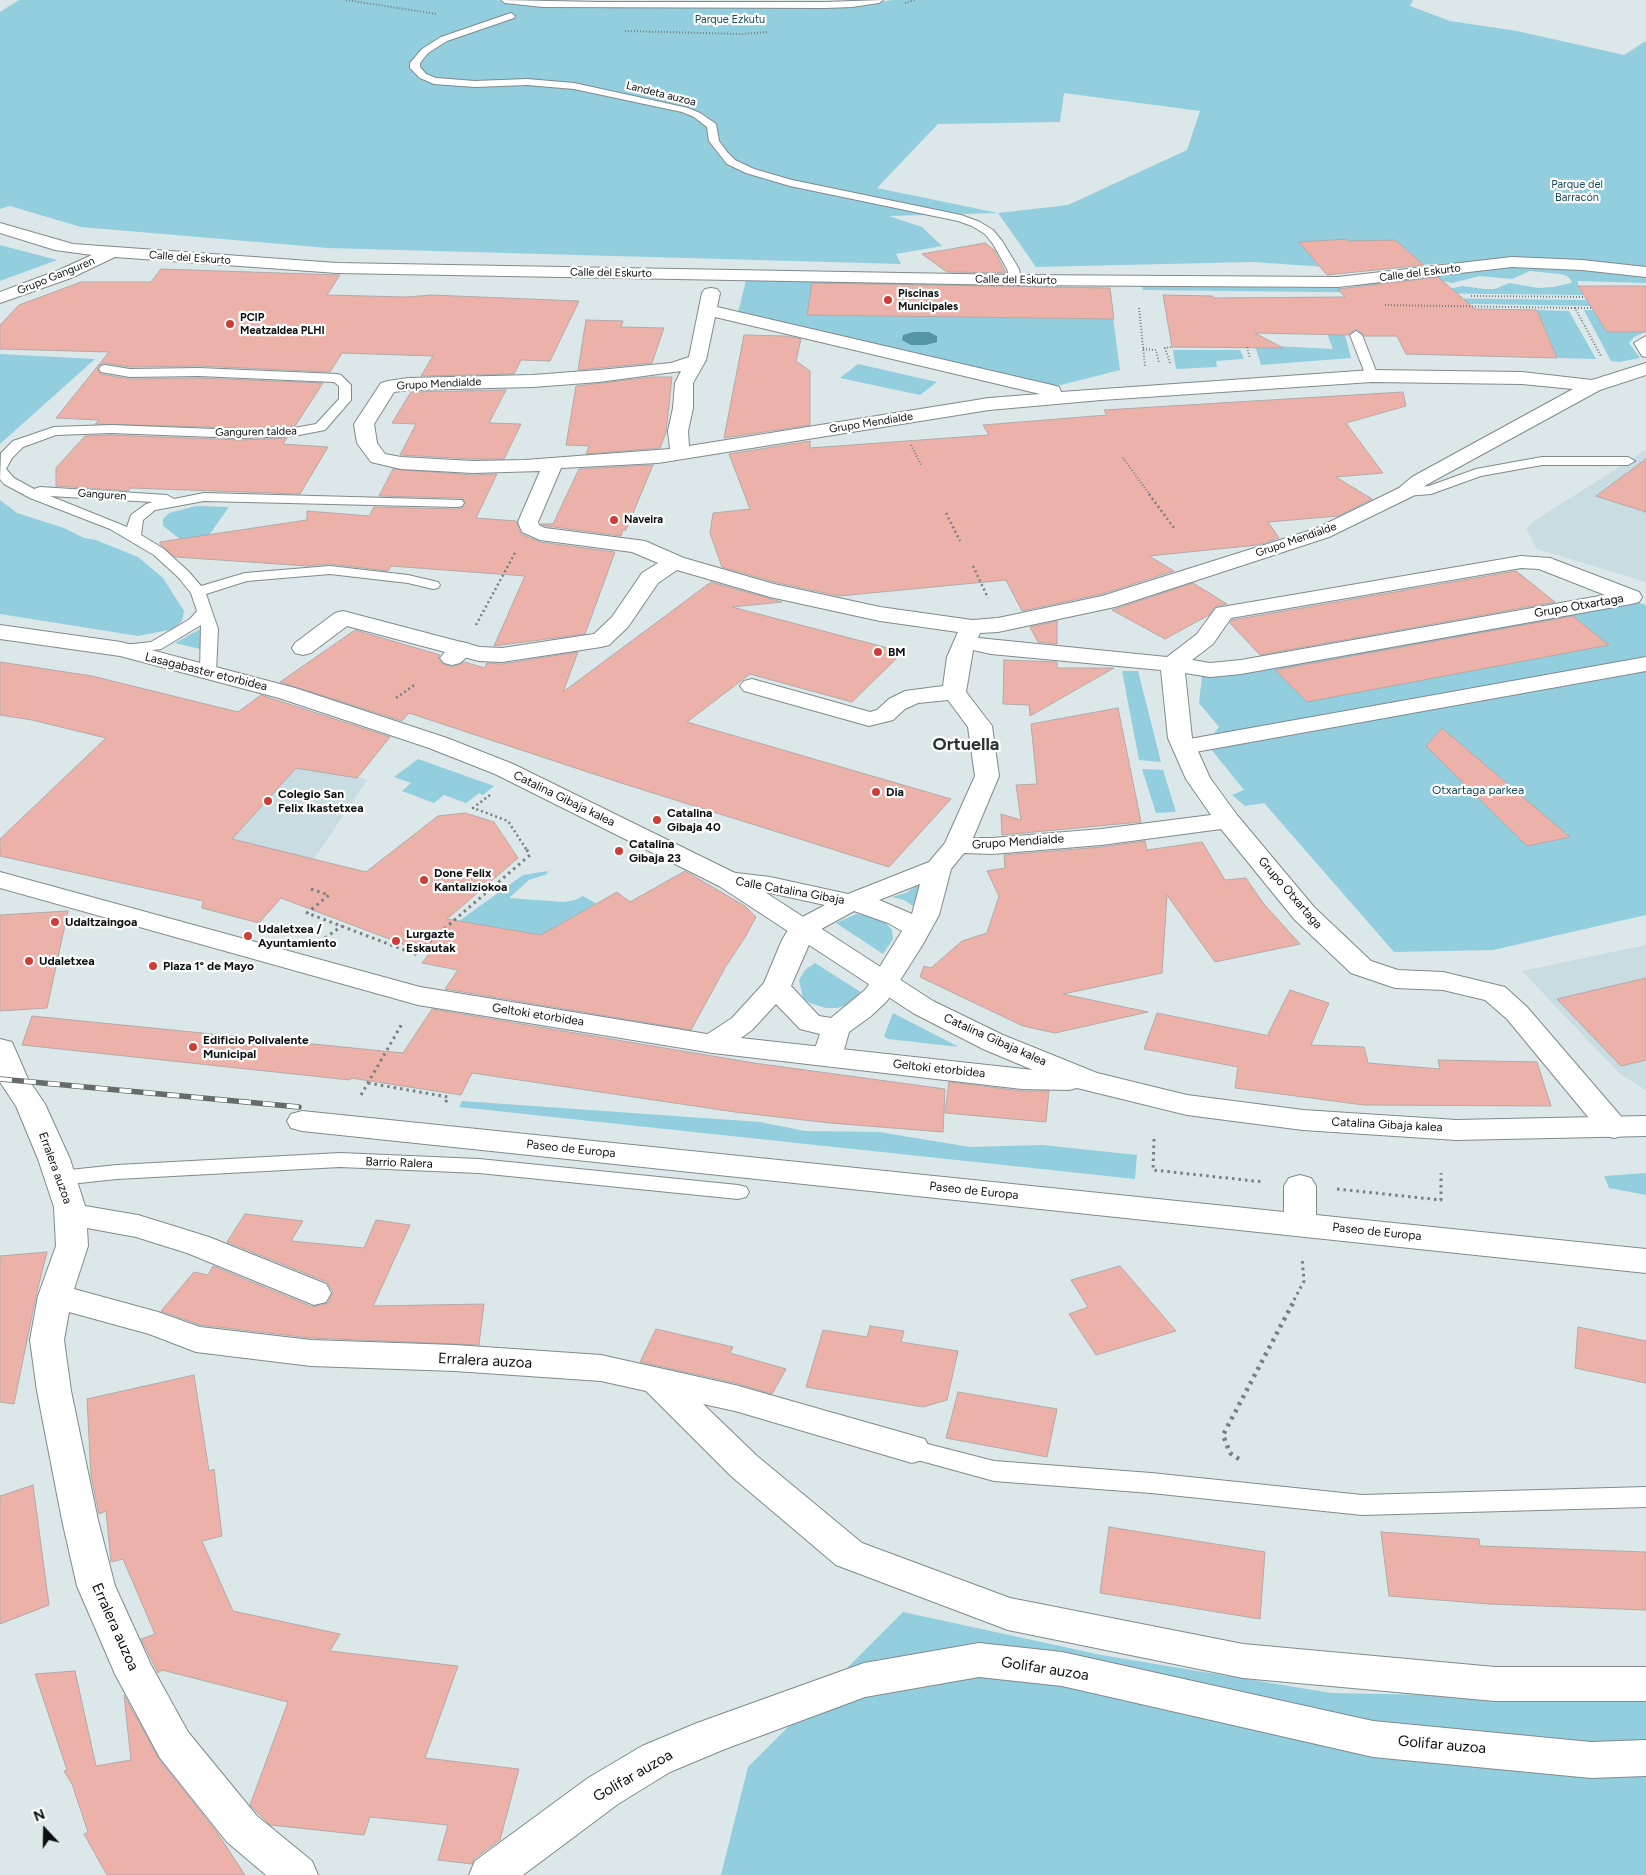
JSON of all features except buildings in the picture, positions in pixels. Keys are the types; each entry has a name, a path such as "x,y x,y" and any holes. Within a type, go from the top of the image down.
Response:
{"street":[{"name":"Calle del Eskurto","path":"0,228 55,245 111,253 337,268 384,267 714,284 1015,280 1338,282 1512,262 1582,265 1646,272"},
{"name":"Grupo Ganguren","path":"0,298 65,274 111,253"},
{"name":"Calle del Eskurto","path":"384,267 375,280 652,290"},
{"name":"Calle del Eskurto","path":"691,291 714,284"},
{"path":"680,453 678,431 683,408 684,383 697,360 714,284"},
{"name":"Grupo Mendialde","path":"708,310 1047,390 1062,397"},
{"name":"Grupo Mendialde","path":"697,360 672,368 658,370 533,381 408,384 388,387 364,424 366,443 378,458 401,463 473,467 553,464 587,460 643,459 989,404 1062,397 1372,376 1522,378 1593,386"},
{"name":"Grupo Mendialde","path":"968,634 998,625 1107,602 1322,533 1406,492 1419,481 1593,386 1646,369"},
{"name":"Grupo Mendialde","path":"658,370 676,376 684,383"},
{"path":"529,528 528,522 553,464"},
{"name":"Grupo Mendialde","path":"529,528 540,534 637,546 676,563 770,590 968,634 991,647 1172,664"},
{"name":"Grupo Otxartaga","path":"1172,664 1205,640 1224,613 1521,562 1542,563 1639,599"},
{"path":"303,648 344,618 457,654 502,655 601,640 620,622 650,578 664,568 676,563"},
{"name":"Grupo Otxartaga","path":"1172,664 1210,670 1241,667 1598,602 1639,599"},
{"name":"Lasagabaster etorbidea","path":"0,632 121,649 287,693 408,733"},
{"path":"752,686 869,719 885,715 897,704 913,696 954,692 959,658 968,634"},
{"name":"Grupo Otxartaga","path":"1172,664 1180,738 1198,779 1228,820 1304,913 1361,967 1395,979 1442,981 1495,993 1517,1013 1614,1128"},
{"path":"1184,747 1646,664"},
{"name":"Grupo Mendialde","path":"916,928 925,915 938,868 957,846 987,776 980,726 954,692"},
{"name":"Catalina Gibaja kalea","path":"408,733 504,770 728,880 923,1007 993,1042 1088,1081 1186,1105 1303,1120 1456,1130 1646,1126"},
{"name":"Grupo Mendialde","path":"957,846 992,846 1101,837 1228,820"},
{"name":"Grupo Mendialde","path":"851,902 938,868"},
{"name":"Geltoki etorbidea","path":"0,880 418,996 713,1044 1022,1078 1088,1081"},
{"name":"Calle Catalina Gibaja","path":"728,880 770,885 873,907 898,917 916,928"},
{"name":"Calle Catalina Gibaja","path":"804,928 851,902"},
{"path":"713,1044 742,1024 778,986 796,940 804,928"},
{"path":"827,1057 836,1028 862,1010 886,982 909,944 916,928"},
{"path":"778,986 789,1002 810,1023 836,1028"},
{"name":"Erralera auzoa","path":"0,1048 14,1081 30,1104 60,1178 70,1214 72,1246 55,1296 46,1340 54,1391 80,1520 96,1586 136,1674 174,1745 242,1829 297,1875"},
{"name":"Paseo de Europa","path":"302,1121 1646,1261"},
{"path":"1300,1186 1300,1224"},
{"path":"70,1214 138,1226 198,1246 314,1293"},
{"name":"Erralera auzoa","path":"55,1296 158,1324 196,1339 311,1354 455,1358 601,1368 735,1398 912,1449"},
{"path":"656,1380 744,1466 849,1554 1008,1614 1243,1661 1495,1684 1646,1684"},
{"name":"Golifar auzoa","path":"490,1875 603,1791 656,1759 711,1736 864,1680 979,1660 1062,1669 1373,1739 1591,1760 1646,1758"}],"lane":[{"path":"506,0 543,4 600,5 825,5 879,0"},
{"name":"Landeta auzoa","path":"511,16 444,39 425,51 415,63 415,68 423,76 434,81 475,84 527,82 567,85 685,110 697,115 712,126 714,141 723,154 732,162 750,171 790,183 961,218 976,224 989,232 998,243 1013,269 1015,280"},
{"path":"1356,335 1372,376"},
{"path":"1646,340 1640,343 1646,353"},
{"name":"Ganguren taldea","path":"105,369 130,373 199,372 337,378 345,385 345,400 320,427 294,432 241,434 111,428 54,431 18,444 6,456 0,469 9,481 26,490 115,526 159,552 184,575 198,592 210,628 208,672"},
{"path":"1406,492 1431,490 1476,473 1542,461 1628,461"},
{"name":"Ganguren","path":"26,490 179,500"},
{"path":"133,537 136,518 151,507 179,500 204,497 457,503"},
{"path":"198,592 245,577 330,570 408,579 433,585"},
{"path":"121,649 155,646 195,622 205,611"},
{"name":"Barrio Ralera","path":"60,1178 117,1172 340,1160 479,1166 738,1192"},
{"path":"912,1449 994,1471 1151,1483 1362,1505 1646,1498"}],"path":[{"path":"346,0 433,14 497,20"},
{"path":"1135,281 1146,372"},
{"path":"1384,305 1592,308"},
{"path":"1575,308 1603,359"},
{"path":"1144,349 1156,350 1158,363 1170,363 1165,348 1172,347"},
{"path":"910,443 921,465"},
{"path":"1124,458 1174,528"},
{"path":"946,513 960,541"},
{"path":"457,654 529,528"},
{"path":"973,566 990,601"},
{"path":"311,889 329,895 307,913 415,954 530,855 508,820 473,808 493,793"},
{"path":"320,942 342,926"},
{"path":"359,1099 418,996"},
{"path":"1241,1461 1230,1453 1223,1435 1304,1281 1300,1224"}],"shaded area":[{"path":"914,332 929,332 937,336 937,342 926,345 911,345 902,340 903,335"},
{"path":"1646,450 1646,582 1537,549 1526,529 1534,521"},
{"name":"Colegio San Felix Ikastetxea","path":"238,739 367,780 314,859 164,823"},
{"path":"1646,945 1646,1090 1620,1074 1522,971"}],"green space":[{"path":"19,0 495,0 568,7 851,6 893,0 1413,0 1410,6 1450,21 1517,31 1624,55 1646,41 1646,270 1532,258 1357,269 1252,262 1036,267 998,213 889,216 922,227 942,246 896,254 901,264 328,248 81,227 10,206 0,209 0,12","holes":["1064,93 1200,111 1187,150 1068,205 998,213 877,188 938,124 1060,122"]},
{"path":"0,245 57,260 0,281"},
{"path":"1499,267 1578,268 1646,276 1646,283 1578,281 1578,286 1583,295 1143,290 1142,286 1448,289 1463,286 1495,289 1509,283 1538,288 1553,287 1571,283 1572,281 1567,276 1560,274 1530,271 1512,279 1480,276 1452,283 1438,280 1406,285 1346,286"},
{"path":"746,280 1109,288 1120,370 1053,387 738,313"},
{"path":"1337,297 1586,300 1591,306 1375,302"},
{"path":"1537,310 1569,311 1596,359 1557,358"},
{"path":"1584,310 1593,310 1607,332 1645,332 1634,337 1629,343 1640,358 1619,362 1611,361"},
{"path":"1319,313 1338,335 1345,335 1351,358 1261,365 1255,345 1333,349"},
{"path":"1173,350 1240,350 1244,359 1216,361 1217,367 1176,369"},
{"path":"0,354 95,359 0,444"},
{"path":"858,364 937,382 920,395 840,378"},
{"path":"0,500 17,513 64,528 84,538 96,540 138,557 163,578 184,611 182,621 174,629 138,636 0,614"},
{"path":"196,506 229,507 197,552 163,526 163,519 169,513"},
{"name":"Otxartaga parkea","path":"1633,601 1646,605 1646,915 1493,950 1394,952 1264,803 1245,806 1232,795 1244,790 1206,743 1219,727 1199,703 1202,676 1618,602"},
{"path":"204,627 200,649 175,643"},
{"path":"1122,671 1138,671 1161,762 1139,760"},
{"path":"418,759 494,786 483,795 479,793 466,803 444,795 434,803 402,791 411,783 394,777"},
{"path":"1142,769 1163,770 1176,812 1156,813"},
{"path":"548,871 547,874 529,880 509,898 564,902 583,896 597,904 541,935 459,921 523,875"},
{"path":"925,880 921,911 904,900 892,897 906,893"},
{"path":"856,914 872,916 885,922 892,930 893,939 883,954 836,923"},
{"path":"815,963 867,996 858,1002 837,1008 826,1008 810,1003 803,998 799,980 805,970"},
{"path":"893,1013 959,1047 888,1039 884,1036"},
{"path":"462,1101 760,1122 805,1131 879,1132 970,1147 1043,1145 1137,1155 1135,1179 459,1107"},
{"path":"1646,1173 1646,1195 1609,1188 1604,1176"},
{"path":"903,1612 1101,1655 1331,1693 1646,1699 1646,1875 721,1875 748,1767"}],"railway":[{"path":"0,1079 299,1107"}],"place":[{"name":"Piscinas Municipales","path":"888,300"},
{"name":"PCIP Meatzaldea PLHI","path":"230,324"},
{"name":"Naveira","path":"614,520"},
{"name":"BM","path":"878,652"},
{"name":"Dia","path":"876,792"},
{"name":"Colegio San Felix Ikastetxea","path":"268,801"},
{"name":"Catalina Gibaja 40","path":"657,820"},
{"name":"Catalina Gibaja 23","path":"619,851"},
{"name":"Done Felix Kantaliziokoa","path":"424,880"},
{"name":"Udaltzaingoa","path":"55,922"},
{"name":"Udaletxea / Ayuntamiento","path":"248,936"},
{"name":"Lurgazte Eskautak","path":"396,941"},
{"name":"Udaletxea","path":"29,961"},
{"name":"Plaza 1° de Mayo","path":"153,966"},
{"name":"Edificio Polivalente Municipal","path":"193,1047"}],"district":[{"name":"Ortuella","path":"966,745"}],"park label":[{"name":"Parque Ezkutu","path":"730,20"},
{"name":"Parque del Barracón","path":"1577,191"}]}
